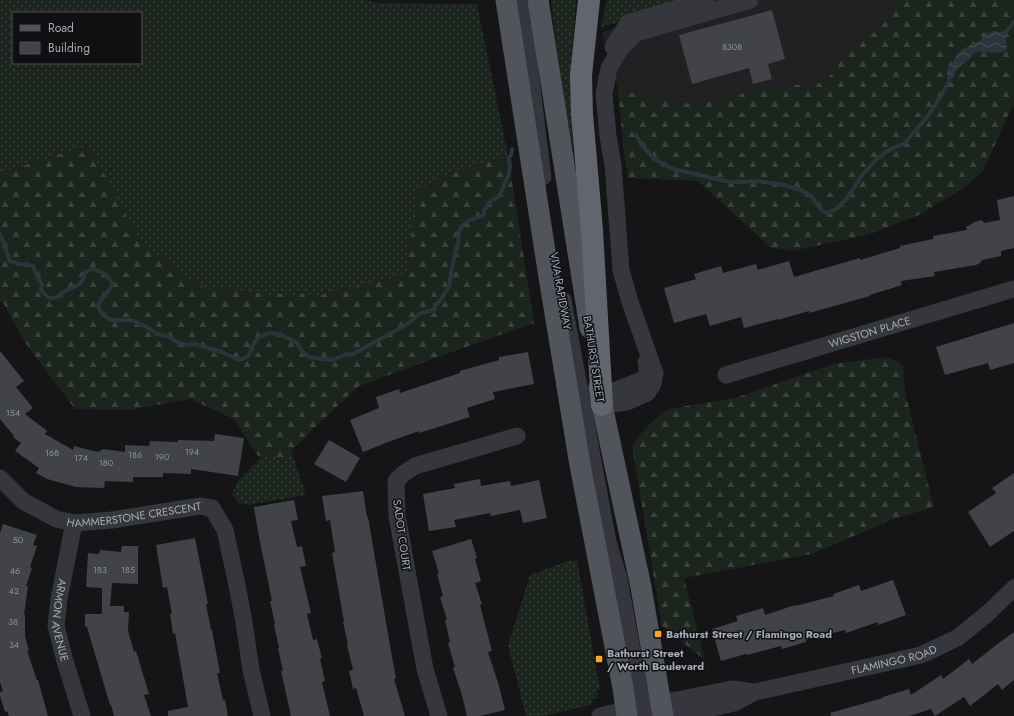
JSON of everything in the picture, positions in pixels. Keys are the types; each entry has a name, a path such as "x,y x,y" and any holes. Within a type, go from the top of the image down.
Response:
{"highway":[{"path":"589,0 581,74 582,114 592,230 601,400"}],"main road":[{"path":"506,0 580,465 623,688 644,711"},
{"name":"BATHURST STREET","path":"538,0 601,400 641,587 644,711"}],"street":[{"name":"VIVA RAPIDWAY","path":"521,0 550,230 608,542 619,579 644,711"},
{"path":"601,400 647,378 647,365 628,316 614,258 606,192 598,71 628,22 705,0"},
{"path":"601,400 627,402 647,393 653,384 655,373 630,302 621,270 613,165 608,136 604,94 609,68 620,49 636,33 750,0"},
{"name":"WIGSTON PLACE","path":"726,375 1014,289"},
{"name":"SADOT COURT","path":"439,716 425,669 397,516 396,481 415,466 517,436"},
{"name":"VIVA RAPIDWAY","path":"614,464 619,579"},
{"name":"HAMMERSTONE CRESCENT","path":"0,478 22,501 56,519 74,523 112,520 200,506 212,508 224,530 240,600 251,670 262,716"},
{"name":"ARMON AVENUE","path":"74,523 59,599 56,626 82,716"},
{"name":"FLAMINGO ROAD","path":"678,716 734,703 755,692 921,655 957,638 987,614 1014,588"},
{"name":"FLAMINGO ROAD","path":"600,716 644,711 732,690 755,692"}],"shaded area":[{"path":"711,0 893,0 893,17 854,43 827,79 817,84 784,85 691,104 618,90 602,32"}],"green space":[{"path":"0,0 366,0 378,3 477,4 508,156 450,173 416,192 407,274 325,294 266,294 200,286 139,240 89,145 0,173"},
{"path":"551,0 576,0 571,62 578,142 569,144"},
{"path":"607,0 698,0 601,27"},
{"path":"893,0 1014,0 1014,107 1011,109 983,171 964,188 919,215 867,235 792,251 770,247 698,181 628,178 624,154 618,90 691,104 784,85 817,84 827,79 854,43 893,17"},
{"path":"89,145 139,240 200,286 266,294 325,294 407,274 416,192 450,173 508,156 534,323 359,386 313,429 285,458 258,456 234,419 190,399 129,410 75,409 26,344 4,304 0,301 0,173"},
{"path":"887,357 903,365 905,392 934,507 891,520 812,554 684,578 705,660 662,626 632,446 647,426 668,409 735,398 833,364"},
{"path":"291,451 306,495 247,505 238,502 232,494 238,481 262,456 285,458"},
{"path":"577,560 600,690 597,690 598,698 591,699 592,705 543,716 526,716 508,646 530,575 565,562"}],"water":[{"path":"993,31 1005,31 1007,33 1007,50 993,53 979,51 973,54 959,67 952,80 948,83 948,68 958,53 981,40 986,34"}],"building":[{"path":"772,10 785,59 768,64 772,79 753,84 749,68 692,84 679,35"},
{"path":"1014,196 1014,248 1001,251 1001,256 982,260 976,265 934,272 935,276 901,281 902,285 870,296 809,313 809,311 744,328 741,317 710,326 706,314 674,323 664,288 696,279 694,274 721,266 723,273 756,264 758,270 789,261 794,277 860,258 860,260 900,248 900,246 933,239 933,236 967,230 966,227 974,222 982,220 984,223 1000,220 997,200"},
{"path":"1014,323 1014,363 990,370 988,363 945,375 936,347"},
{"path":"0,351 24,381 16,387 33,408 25,414 47,431 45,434 73,450 74,446 98,452 103,449 125,452 125,445 149,446 150,441 214,441 215,434 244,438 238,476 191,469 191,474 163,473 163,477 133,477 133,482 105,481 104,488 76,487 47,479 36,473 39,468 15,451 21,443 13,437 14,436 0,419"},
{"path":"528,352 534,384 493,392 495,399 467,408 470,417 419,433 419,431 363,452 350,420 379,408 376,397 399,389 400,393 460,373 460,371 499,360 499,357"},
{"path":"329,440 360,458 346,482 314,464"},
{"path":"1014,473 1014,531 990,547 968,512 996,493 992,488"},
{"path":"480,479 481,486 510,481 511,486 539,480 547,518 523,523 520,510 491,516 490,513 454,520 456,527 429,531 423,494 455,488 454,484"},
{"path":"363,491 396,679 394,679 405,716 364,716 356,688 353,689 349,671 353,670 347,645 332,553 335,552 330,520 326,521 322,496"},
{"path":"294,500 298,520 291,521 297,547 302,546 306,566 300,567 311,613 307,614 313,640 317,639 322,658 320,659 325,681 322,682 330,716 291,716 281,671 283,671 270,601 272,601 254,507"},
{"path":"3,524 37,535 33,545 37,546 26,586 28,586 24,615 25,636 29,651 27,651 38,680 48,716 9,716 7,711 5,712 0,696 0,692 3,691 0,682 0,533"},
{"path":"195,538 208,604 206,604 220,673 217,673 228,716 168,716 168,711 188,707 175,633 173,634 170,614 172,614 167,587 163,588 156,545"},
{"path":"471,539 477,558 475,559 481,581 475,583 482,604 480,605 492,651 488,652 505,710 480,716 467,716 453,668 455,667 448,643 450,642 445,620 447,620 440,597 443,596 437,574 439,573 432,551"},
{"path":"122,546 138,546 138,584 112,583 110,606 124,606 124,612 129,612 128,631 134,652 136,651 149,694 144,695 151,716 114,716 87,627 85,627 85,614 102,614 102,588 86,587 88,553 99,554 100,550 121,552"},
{"path":"893,580 906,615 878,625 878,622 846,633 845,630 806,640 806,642 782,649 781,646 721,661 712,629 738,621 736,616 763,608 765,615 795,605 834,596 833,594 859,585 861,591"},
{"path":"1014,632 1014,680 1002,690 998,684 970,706 964,697 935,716 931,709 909,716 831,716 830,713 909,689 911,695 941,675 943,679 969,659 972,664"}],"waterway":[{"path":"1006,32 1014,22"},
{"path":"636,135 641,144 654,159 673,169 730,182 757,181 784,185 801,190 812,197 822,211 827,213 836,209 844,202 862,175 876,160 887,151 905,143 927,117 948,83"},
{"path":"0,234 10,261 18,264 33,266 42,284 41,290 50,298 57,297 65,291 78,286 83,280 85,273 92,269 105,274 113,285 98,306 103,314 112,320 134,321 149,328 157,334 167,336 179,343 187,345 195,344 222,352 239,360 248,356 254,343 259,337 269,333 279,334 296,342 309,357 332,360 345,355 353,354 409,323 419,314 435,309 435,305 440,301 449,286 458,244 459,231 468,221 484,215 484,210 488,203 498,197 509,174 509,158 512,149"}],"place":[{"name":"Bathurst Street / Flamingo Road","path":"658,634"},
{"name":"Bathurst Street / Worth Boulevard","path":"599,659"}]}
